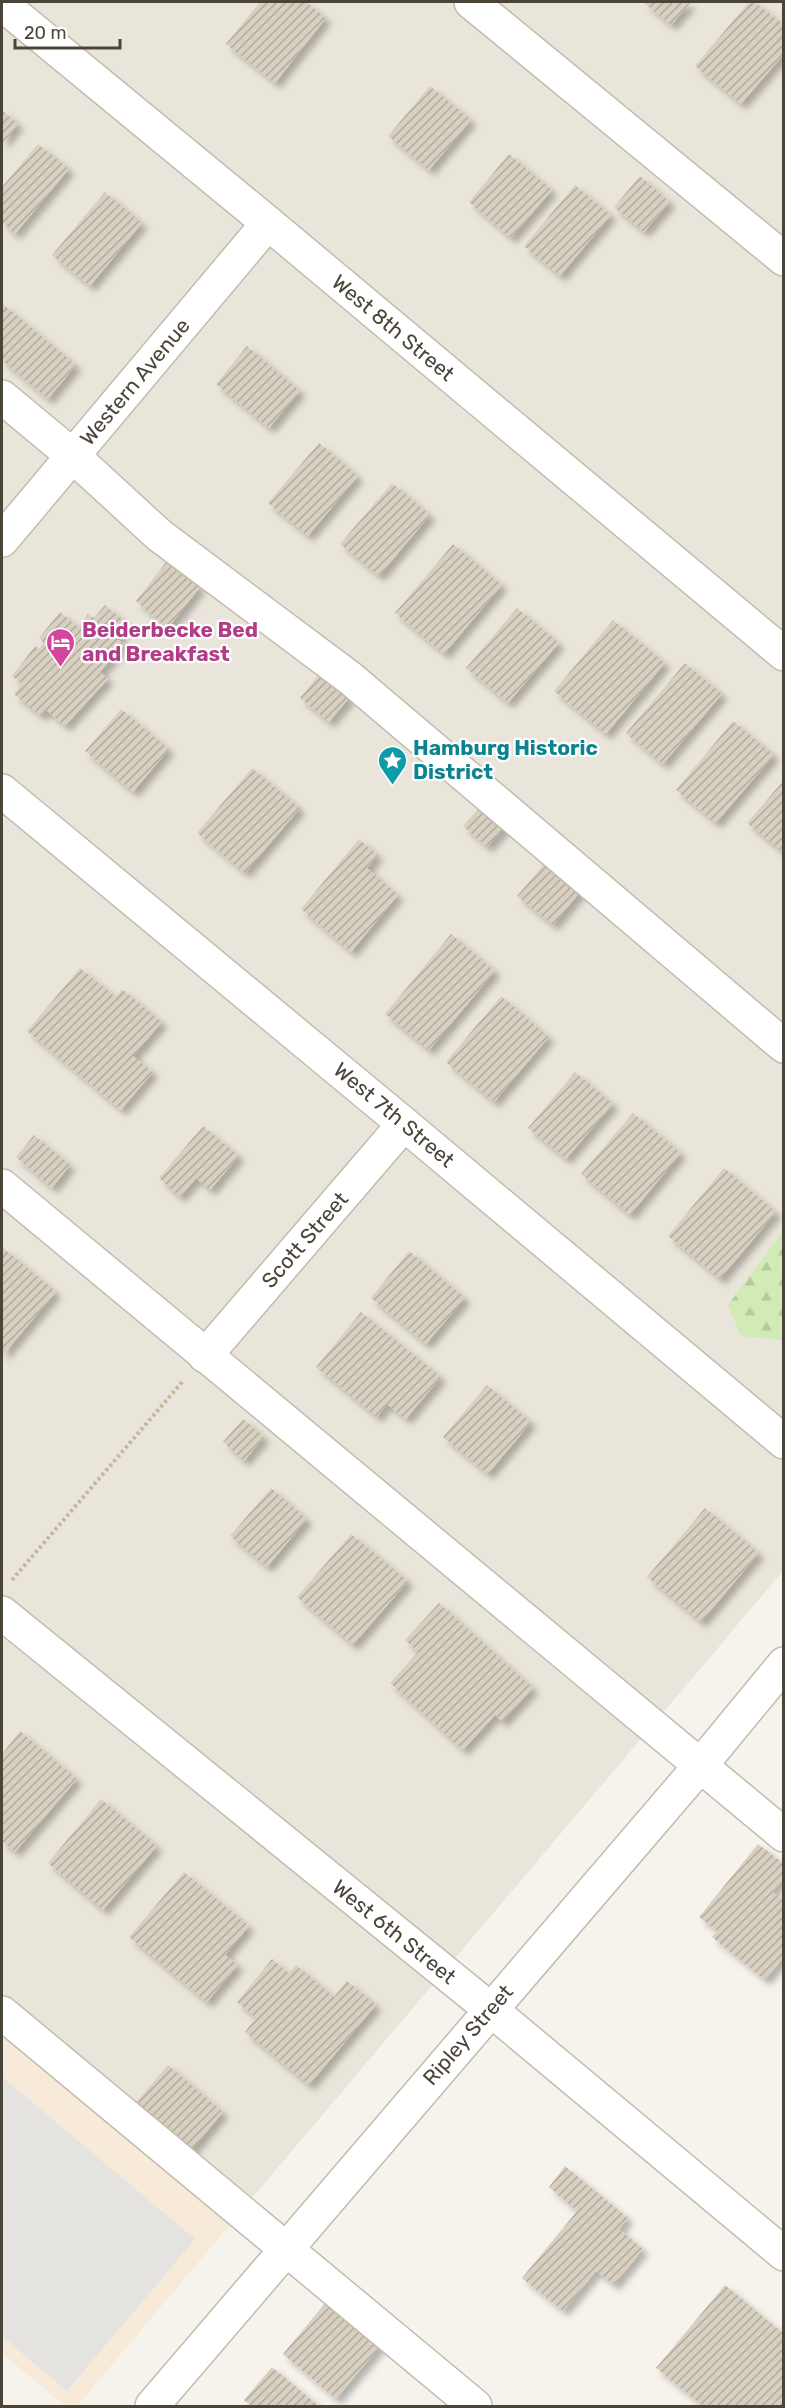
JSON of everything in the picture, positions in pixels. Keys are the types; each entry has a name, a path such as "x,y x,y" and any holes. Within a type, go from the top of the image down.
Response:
{"street":[{"path":"471,2 783,259"},
{"name":"West 8th Street","path":"2,4 783,654"},
{"name":"Western Avenue","path":"2,540 268,224"},
{"path":"2,397 73,456 159,535 350,678 783,1046"},
{"name":"West 7th Street","path":"2,791 783,1442"},
{"name":"Scott Street","path":"205,1356 404,1124"},
{"path":"2,1186 783,1835"},
{"name":"West 6th Street","path":"5,1599 783,2254"},
{"name":"Ripley Street","path":"152,2406 700,1766 783,1664"},
{"path":"2,2013 475,2406"}],"path":[{"path":"5,1599 205,1356"}],"shaded area":[{"name":"Hamburg Historic District","path":"2,2 783,2 783,1571 241,2211 2,2006"},
{"path":"2,2031 233,2221 77,2406 65,2406 2,2353"},
{"path":"2,2077 195,2239 67,2391 2,2336"}],"green space":[{"path":"783,1231 783,1340 741,1336 728,1305"}],"building":[{"path":"260,2 306,2 326,18 275,83 226,44"},
{"path":"643,2 691,2 671,25"},
{"path":"749,2 755,2 784,25 784,54 741,104 695,66"},
{"path":"430,86 471,120 429,170 388,136"},
{"path":"2,110 18,124 2,144"},
{"path":"38,144 69,169 15,234 2,222 2,187"},
{"path":"509,154 552,190 511,238 469,202"},
{"path":"640,176 670,202 644,232 614,207"},
{"path":"575,185 611,215 560,276 524,246"},
{"path":"105,192 142,223 90,286 52,255"},
{"path":"3,304 76,365 48,399 2,360"},
{"path":"247,346 300,391 269,428 216,384"},
{"path":"319,443 358,476 308,536 268,503"},
{"path":"392,483 430,515 379,576 340,544"},
{"path":"453,544 502,585 444,654 395,613"},
{"path":"167,561 200,587 168,628 136,601"},
{"name":"Beiderbecke Bed and Breakfast","path":"105,605 129,625 117,639 124,644 100,672 108,679 65,726 46,710 41,716 14,694 22,684 12,676 35,646 39,649 44,643 39,638 60,612 78,627 88,614 94,618"},
{"path":"517,608 559,643 508,703 466,668"},
{"path":"613,620 665,663 606,734 554,691"},
{"path":"685,663 722,694 663,764 626,733"},
{"path":"321,672 350,697 329,722 300,698"},
{"path":"121,709 169,749 133,792 85,751"},
{"path":"733,721 774,755 716,823 676,790"},
{"path":"252,768 300,808 245,873 197,833"},
{"path":"784,780 784,853 747,823"},
{"path":"486,801 509,822 487,847 463,826"},
{"path":"359,839 378,855 367,868 398,895 351,952 301,909"},
{"path":"550,857 585,886 553,925 517,896"},
{"path":"451,934 495,971 429,1050 385,1014"},
{"path":"80,968 116,997 122,989 162,1022 133,1056 153,1072 121,1110 27,1031"},
{"path":"501,996 549,1037 494,1102 446,1062"},
{"path":"575,1072 613,1104 566,1159 528,1128"},
{"path":"633,1113 681,1153 630,1215 581,1174"},
{"path":"203,1126 239,1156 210,1190 196,1178 180,1197 159,1178"},
{"path":"34,1135 70,1165 52,1188 16,1157"},
{"path":"724,1168 776,1212 720,1279 668,1236"},
{"path":"2,1247 56,1292 3,1355 2,1353"},
{"path":"409,1251 465,1298 426,1344 371,1298"},
{"path":"361,1312 441,1377 406,1419 387,1404 377,1417 316,1367"},
{"path":"487,1385 531,1422 488,1474 443,1437"},
{"path":"243,1419 264,1437 244,1461 223,1442"},
{"path":"271,1488 307,1519 267,1567 230,1536"},
{"path":"705,1508 759,1553 701,1622 647,1577"},
{"path":"351,1534 408,1581 353,1645 297,1597"},
{"path":"439,1603 533,1688 502,1722 495,1715 463,1750 390,1683 418,1652 405,1640"},
{"path":"20,1731 77,1779 15,1852 2,1841 2,1754"},
{"path":"101,1799 157,1846 103,1910 48,1863"},
{"path":"758,1844 784,1864 784,1878 772,1892 784,1901 784,1957 765,1980 712,1937 717,1931 699,1917"},
{"path":"184,1872 249,1926 225,1955 238,1965 207,2002 129,1937"},
{"path":"272,1959 289,1973 296,1965 334,1997 347,1981 376,2005 309,2085 245,2032 256,2018 237,2002"},
{"path":"168,2065 223,2112 190,2152 134,2105"},
{"path":"565,2166 628,2218 619,2229 643,2249 614,2285 596,2271 563,2311 522,2278 577,2211 549,2187"},
{"path":"725,2285 784,2334 784,2406 703,2406 656,2368"},
{"path":"327,2301 381,2345 336,2399 283,2354"},
{"path":"272,2367 319,2406 251,2406 244,2400"}],"place":[{"name":"Beiderbecke Bed and Breakfast","path":"61,668"},
{"name":"Hamburg Historic District","path":"392,786"}]}
